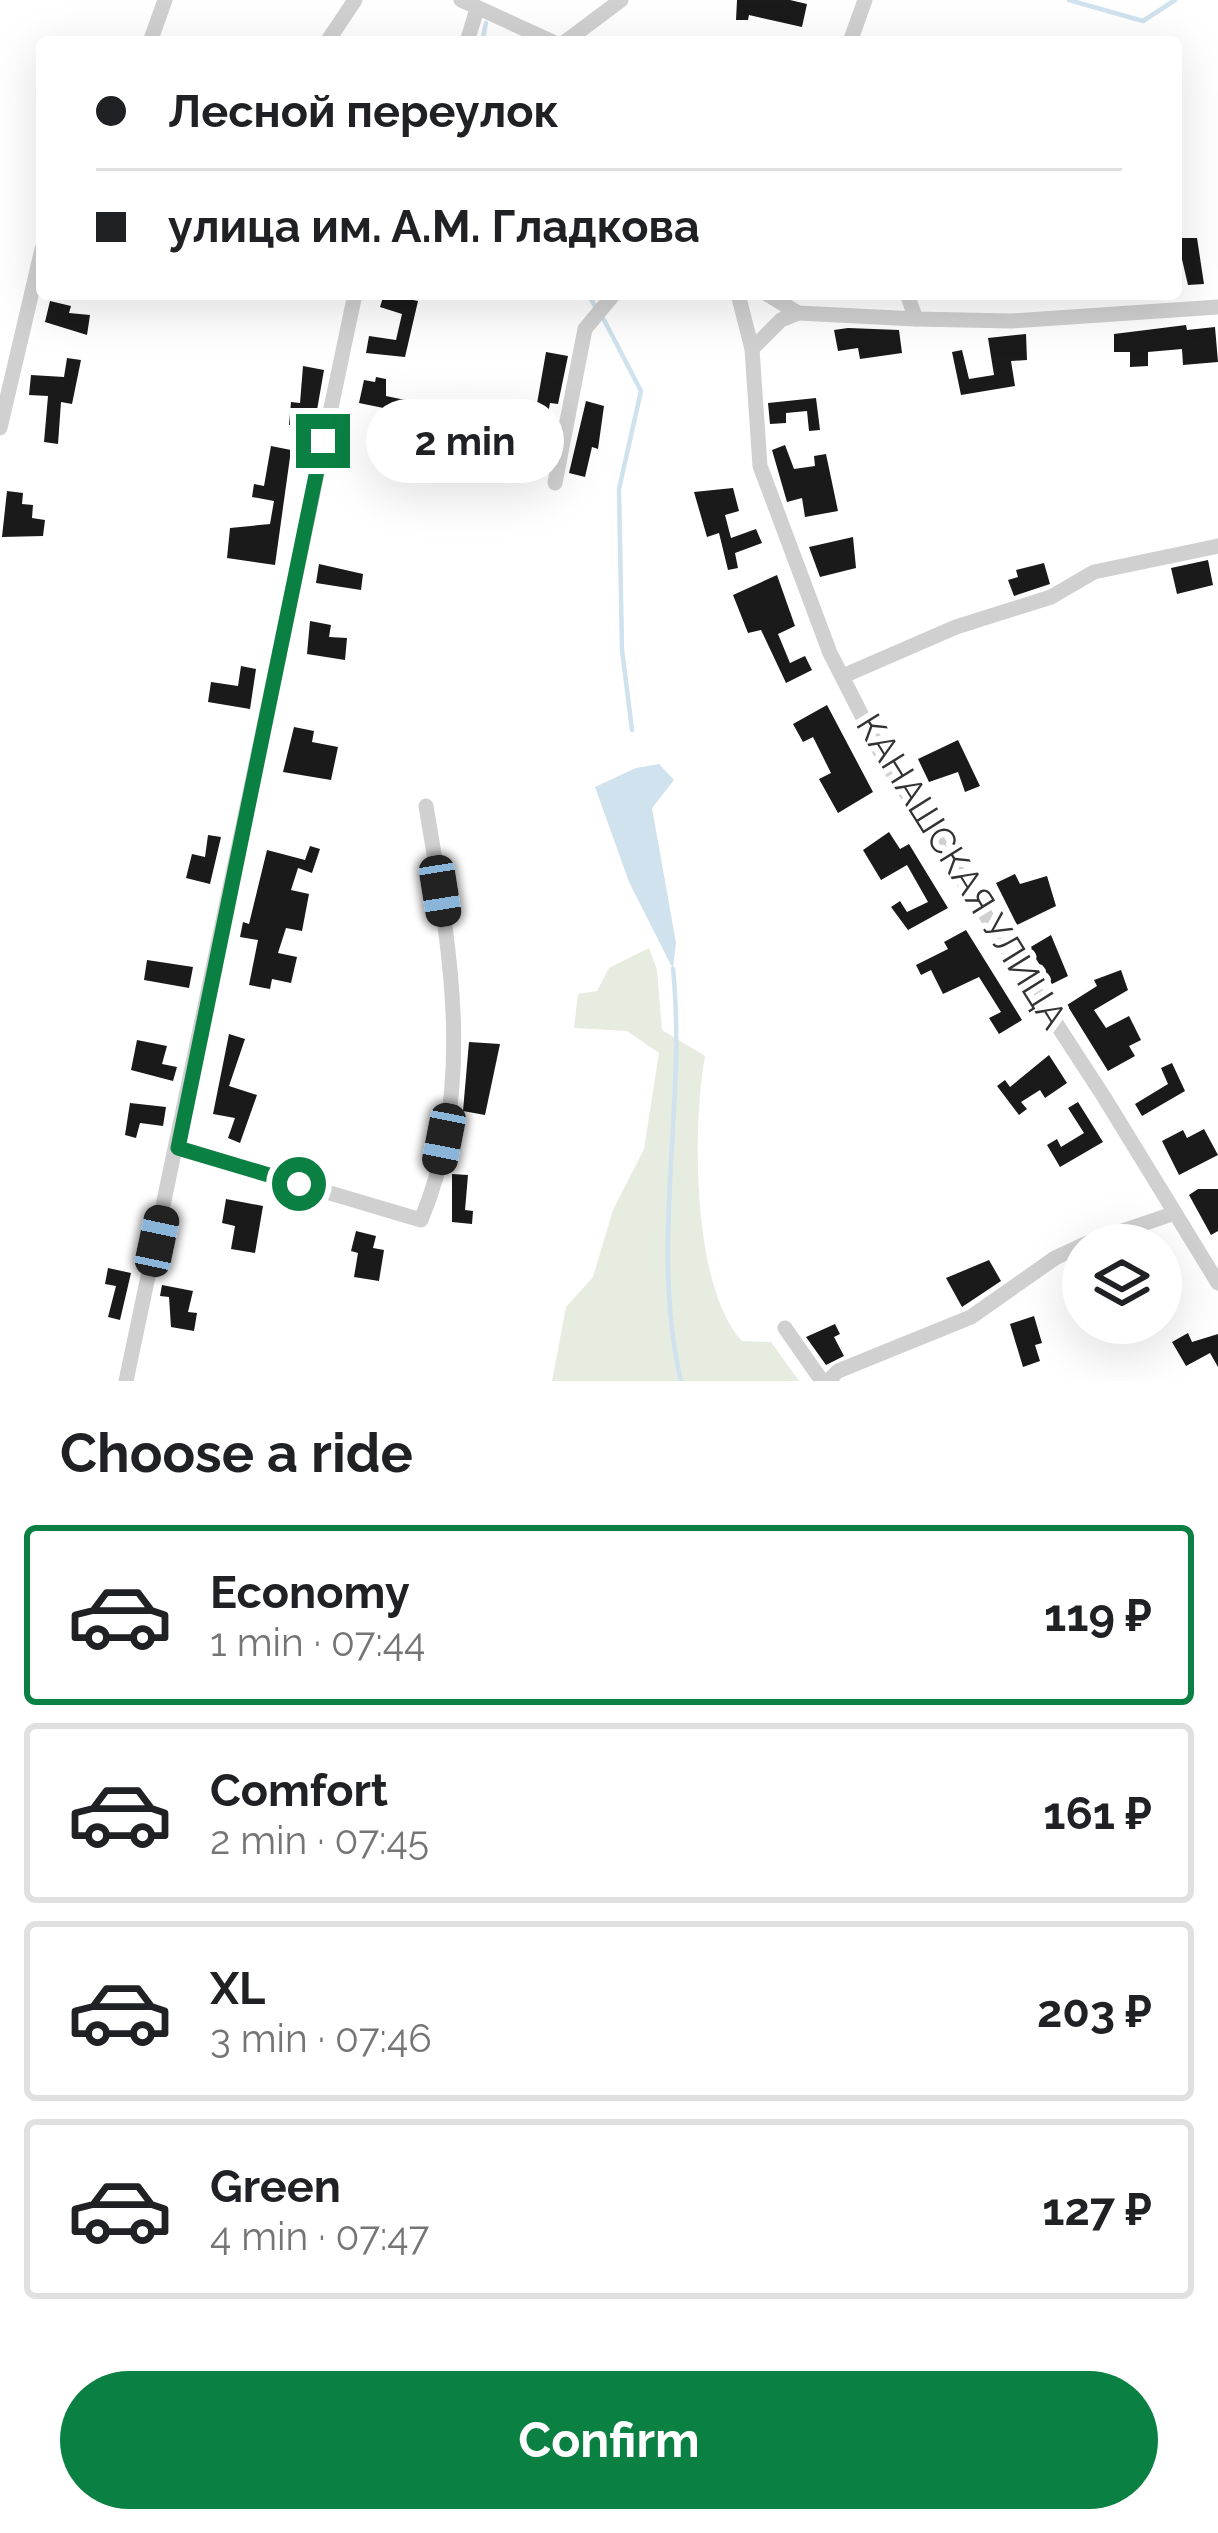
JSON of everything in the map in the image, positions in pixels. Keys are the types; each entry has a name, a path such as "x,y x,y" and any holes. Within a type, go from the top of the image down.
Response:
{"street":[{"path":"153,36 164,0"},
{"path":"331,36 355,0"},
{"path":"573,36 621,0"},
{"path":"852,36 865,0"},
{"path":"467,36 470,4 540,36"},
{"path":"1,417 36,274"},
{"path":"126,1381 355,300"},
{"path":"555,483 585,329 609,300"},
{"name":"КАНАШСКАЯ УЛИЦА","path":"740,300 752,349 760,466 843,676 884,759 1218,1283"},
{"path":"776,300 798,314 1011,321 1218,307"},
{"path":"909,300 916,319"},
{"path":"752,349 764,333 798,314"},
{"path":"843,676 956,627 1051,597 1094,572 1218,546"},
{"path":"178,1148 421,1220 435,1185 453,1094 453,972 426,806"},
{"path":"785,1328 825,1381 838,1371 971,1317 1055,1258 1174,1213"}],"shaded area":[{"path":"649,948 657,970 662,1030 705,1056 698,1163 713,1284 742,1341 771,1342 799,1381 552,1381 566,1307 593,1277 613,1210 644,1149 659,1053 627,1031 574,1028 578,994 597,991 609,968"}],"water":[{"path":"659,764 674,780 652,808 676,943 673,969 629,882 595,787 636,768"}],"building":[{"path":"737,0 807,4 802,27 749,15 748,20 736,20"},
{"path":"1182,238 1197,238 1204,284 1188,285"},
{"path":"382,300 418,301 405,357 366,353 369,336 396,340 402,314 380,307"},
{"path":"50,301 71,306 69,313 90,315 87,335 45,322"},
{"path":"1186,325 1187,330 1215,327 1218,362 1183,365 1182,349 1148,352 1148,366 1130,367 1130,352 1114,352 1114,334"},
{"path":"834,330 899,330 902,353 860,359 858,348 838,351"},
{"path":"1026,334 1027,360 1011,361 1015,386 961,395 952,352 962,350 969,379 994,375 988,338"},
{"path":"546,352 568,356 558,404 550,403 542,447 523,444 528,414 535,415"},
{"path":"67,358 81,360 72,404 61,402 58,444 44,442 48,396 29,395 31,375 64,377"},
{"path":"303,366 324,370 314,427 289,425 291,402 300,403"},
{"path":"376,377 386,379 386,396 410,401 408,413 359,403 364,380 375,382"},
{"path":"816,398 820,430 809,431 807,411 786,413 786,423 770,424 768,403"},
{"path":"586,401 604,406 598,449 592,447 585,477 569,473"},
{"path":"785,445 794,469 815,466 814,456 826,454 838,511 805,517 802,498 787,502 772,450"},
{"path":"271,446 291,450 275,565 227,558 230,528 270,524 274,501 252,497 254,484 264,486"},
{"path":"733,488 739,511 725,515 731,538 756,529 762,543 735,553 738,568 728,570 719,533 707,537 694,492"},
{"path":"7,491 23,493 22,504 33,505 32,518 45,520 43,536 2,537"},
{"path":"853,537 856,568 820,577 809,547"},
{"path":"1208,560 1213,585 1177,594 1171,568"},
{"path":"1044,563 1050,584 1014,596 1008,580 1018,577 1016,570"},
{"path":"319,564 363,574 361,590 316,583"},
{"path":"777,575 795,626 778,634 790,663 805,656 812,670 786,683 761,630 748,633 733,595"},
{"path":"310,621 331,625 329,637 347,638 345,660 307,654"},
{"path":"241,666 256,669 250,709 208,702 211,682 238,686"},
{"path":"827,705 873,792 838,813 819,779 831,773 813,737 803,742 793,724"},
{"path":"294,727 314,731 312,742 338,747 331,780 283,772"},
{"path":"958,740 980,786 965,792 958,772 929,782 918,759"},
{"path":"889,832 900,849 909,844 948,908 908,930 891,907 900,901 907,912 928,902 907,865 881,880 863,850"},
{"path":"208,835 221,837 210,884 186,878 192,854 205,857"},
{"path":"310,846 320,849 312,873 298,868 291,890 309,894 302,931 286,928 278,953 297,957 291,983 272,979 270,989 249,985 258,940 240,937 243,922 249,924 267,850 305,860"},
{"path":"1015,874 1020,884 1047,876 1056,906 1017,925 996,883"},
{"path":"966,930 1022,1020 999,1034 989,1018 1001,1012 979,977 943,994 931,970 921,975 916,965 948,949 944,942"},
{"path":"1051,935 1068,976 1052,984 1029,948"},
{"path":"147,960 193,967 189,988 144,980"},
{"path":"1121,970 1128,990 1094,1010 1106,1028 1129,1016 1141,1040 1129,1046 1135,1056 1108,1071 1067,1005 1097,986 1094,980"},
{"path":"229,1034 245,1039 229,1086 257,1095 240,1143 228,1138 235,1118 213,1114"},
{"path":"137,1040 167,1046 162,1064 177,1067 173,1081 131,1070"},
{"path":"469,1042 500,1044 485,1115 463,1111"},
{"path":"1049,1055 1067,1083 1045,1098 1040,1090 1021,1102 1027,1109 1019,1115 997,1086 1005,1080 1010,1087"},
{"path":"1172,1063 1185,1091 1142,1116 1135,1104 1168,1084 1161,1068"},
{"path":"1078,1102 1103,1142 1060,1167 1047,1145 1057,1139 1061,1147 1084,1133 1068,1108"},
{"path":"130,1103 166,1107 163,1126 140,1123 136,1138 125,1135"},
{"path":"1204,1129 1218,1155 1179,1175 1162,1141 1183,1130 1187,1138"},
{"path":"452,1174 468,1175 465,1210 473,1211 472,1224 452,1222"},
{"path":"1198,1189 1218,1189 1218,1231 1211,1235 1189,1195"},
{"path":"226,1199 263,1206 255,1253 231,1249 235,1226 222,1223"},
{"path":"356,1231 376,1236 373,1248 384,1250 379,1281 354,1277 358,1253 351,1251"},
{"path":"989,1260 1001,1281 962,1307 946,1278"},
{"path":"108,1268 131,1273 120,1320 108,1317 116,1286 105,1284"},
{"path":"162,1285 193,1291 188,1312 197,1313 194,1331 171,1327 169,1297 160,1296"},
{"path":"1034,1316 1042,1343 1035,1345 1040,1361 1023,1367 1010,1324"},
{"path":"835,1324 840,1334 834,1337 844,1356 826,1365 806,1337"},
{"path":"1188,1333 1192,1342 1218,1334 1218,1367 1210,1353 1186,1366 1173,1344 1182,1344 1182,1336"}],"waterway":[{"path":"1069,0 1143,21 1175,0"},
{"path":"483,36 486,23"},
{"path":"592,300 595,306"},
{"path":"603,318 641,391 619,489 622,650 632,730"},
{"path":"673,969 676,1072 668,1279 681,1381"}],"route":[{"path":"299,1184 178,1148 323,441"}]}
